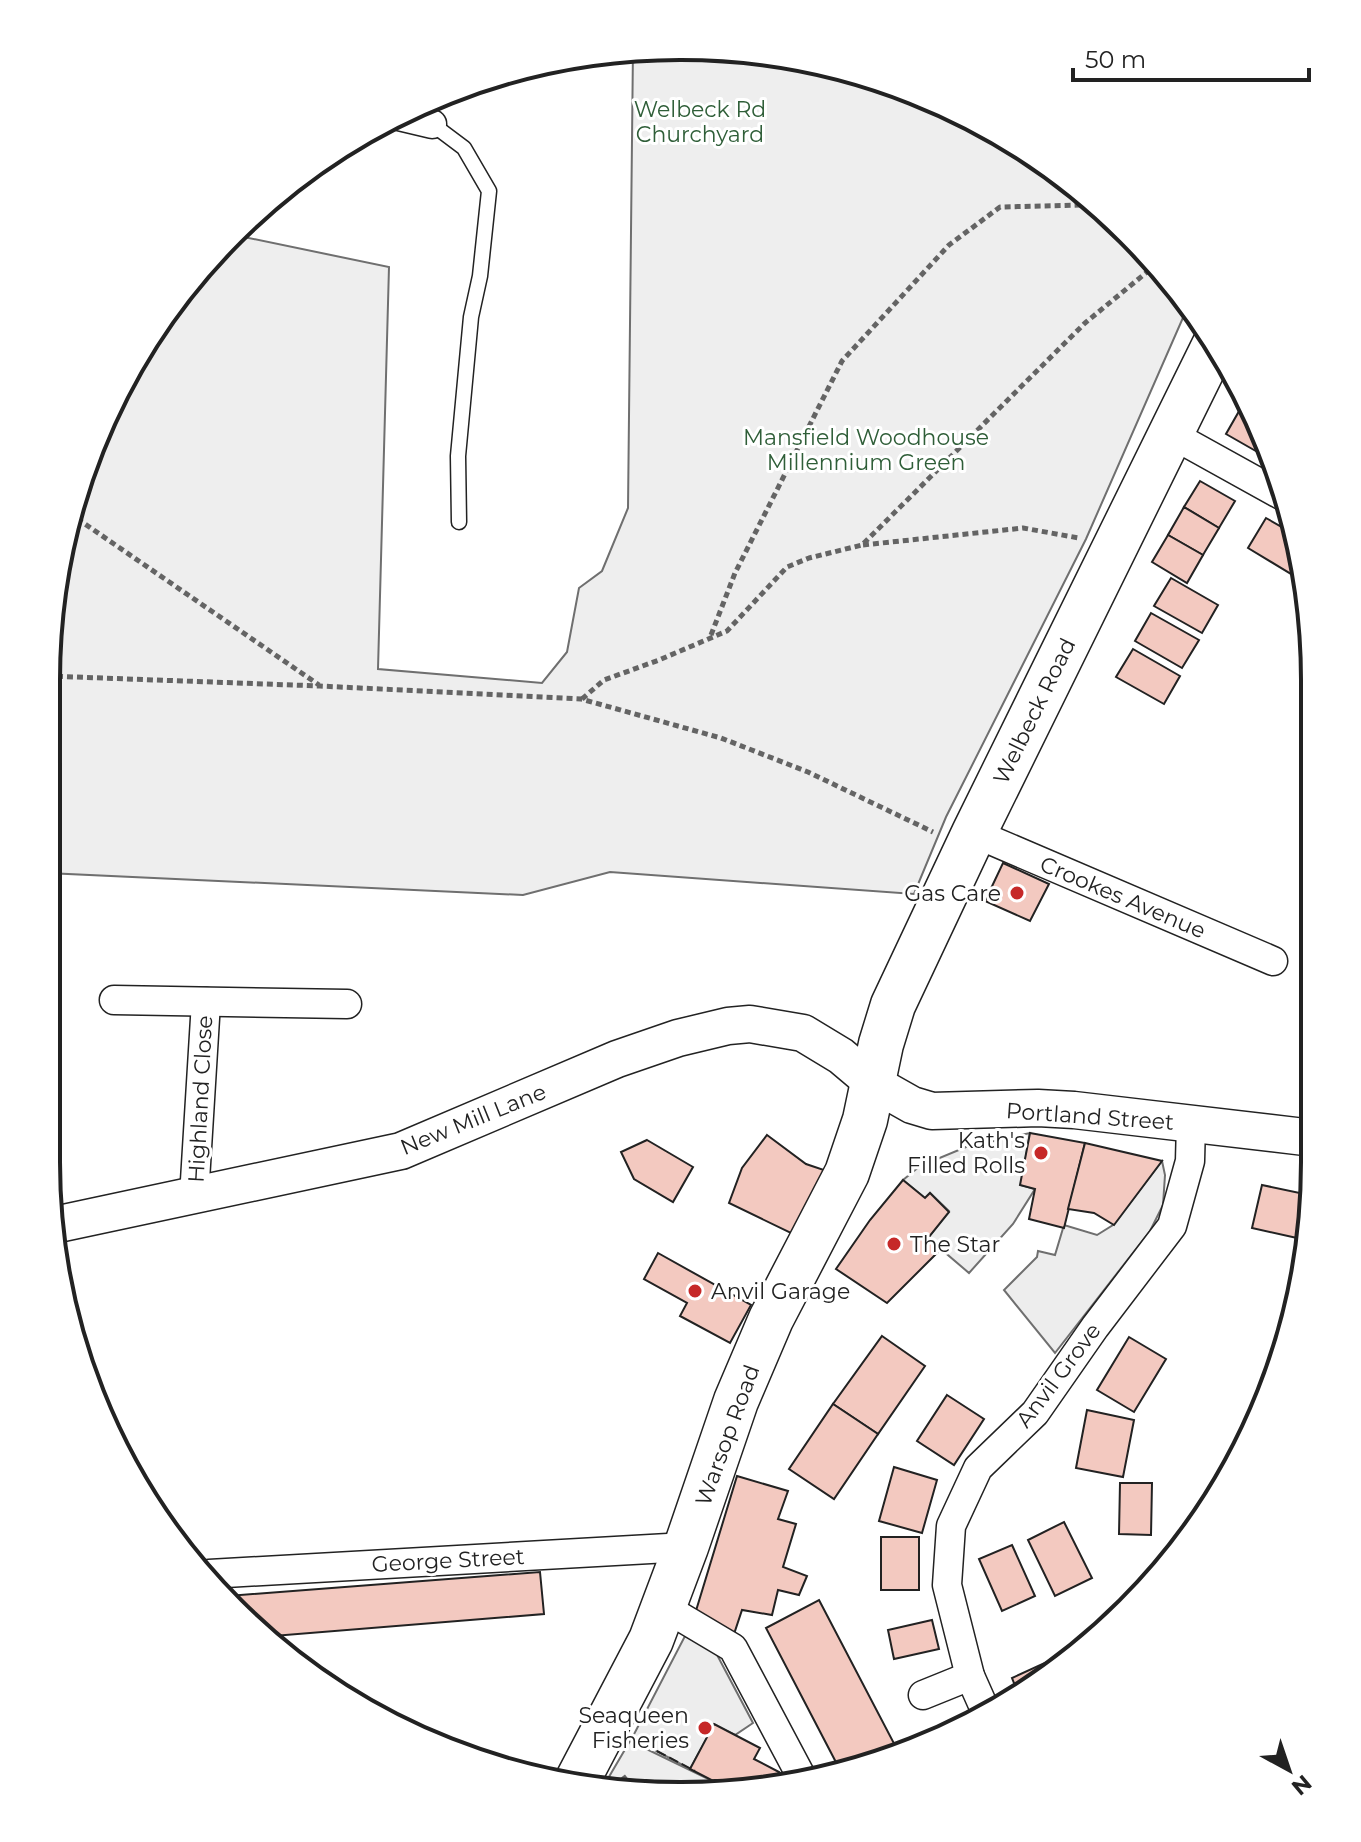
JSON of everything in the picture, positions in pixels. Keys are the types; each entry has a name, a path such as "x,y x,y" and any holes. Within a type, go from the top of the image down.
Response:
{"main road":[{"name":"Welbeck Road","path":"873,1083 893,1005 974,833 1209,356"},
{"name":"Warsop Road","path":"581,1774 644,1653 664,1607 736,1401 771,1319 847,1173 865,1120 873,1083"}],"street":[{"path":"415,120 432,124"},
{"path":"1171,434 1269,485"},
{"name":"Crookes Avenue","path":"974,833 1273,961"},
{"name":"Highland Close","path":"114,1000 347,1004"},
{"name":"Highland Close","path":"194,1197 206,1002"},
{"name":"New Mill Lane","path":"63,1223 401,1151 617,1059 678,1038 728,1026 750,1024 803,1033 841,1056 873,1083"},
{"name":"Portland Street","path":"873,1083 912,1105 932,1111 1038,1108 1301,1137"},
{"name":"Anvil Grove","path":"982,1704 970,1676 947,1585 951,1526 978,1468 1035,1413 1095,1327 1172,1226 1190,1161 1191,1123"},
{"name":"George Street","path":"216,1574 686,1547"},
{"path":"664,1607 733,1648 798,1771"},
{"path":"923,1695 970,1676"}],"lane":[{"path":"432,124 464,148 489,191 480,276 471,317 458,456 459,522"}],"path":[{"path":"711,636 735,573 842,361 949,245 1000,207 1079,205"},
{"path":"862,545 1085,323 1147,271"},
{"path":"81,521 320,686"},
{"path":"581,699 604,680 727,631 787,567 809,558 862,545 1023,528 1086,539 1113,550"},
{"path":"60,676 581,699 721,738 808,772 927,829"}],"green space":[{"name":"Mansfield Woodhouse Millennium Green","path":"721,61 802,72 880,93 955,124 1025,165 1090,214 1147,271 1183,317 1086,539 946,817 914,894 610,872 523,895 60,874 61,640 65,600 81,520 107,443 143,370 188,303 247,238 389,267 378,669 542,683 567,652 579,588 602,571 628,508 633,62"},
{"path":"630,1741 713,1781 640,1781 608,1778"}],"shaded area":[{"path":"1030,1133 1021,1185 1035,1189 1013,1224 969,1273 928,1238 949,1211 930,1193 925,1198 903,1180 920,1166 966,1147"},
{"path":"1162,1161 1165,1175 1163,1205 1150,1231 1055,1353 1004,1290 1037,1257 1038,1251 1055,1255 1064,1225 1097,1235 1113,1225"},
{"path":"685,1636 715,1651 753,1723 735,1735 714,1725 690,1769 632,1738"}],"building":[{"path":"1239,411 1257,452 1226,434"},
{"path":"1200,481 1235,501 1219,528 1184,507"},
{"path":"1184,507 1219,528 1203,555 1168,535"},
{"path":"1266,518 1282,527 1292,574 1248,548"},
{"path":"1168,535 1203,555 1187,583 1152,562"},
{"path":"1171,578 1218,605 1202,633 1154,606"},
{"path":"1151,613 1199,640 1182,668 1135,641"},
{"path":"1133,649 1180,676 1164,704 1116,677"},
{"name":"Gas Care","path":"1003,863 1049,884 1030,921 985,901"},
{"path":"1030,1133 1085,1143 1064,1228 1029,1219 1035,1189 1020,1185"},
{"path":"767,1135 806,1164 824,1170 795,1235 729,1203 742,1168"},
{"path":"647,1140 693,1167 673,1202 634,1179 621,1152"},
{"path":"1085,1143 1162,1161 1114,1225 1094,1213 1068,1209"},
{"name":"The Star","path":"903,1180 925,1198 930,1193 949,1212 928,1238 941,1249 887,1303 836,1269"},
{"path":"1262,1185 1300,1193 1296,1238 1252,1228"},
{"name":"Anvil Garage","path":"658,1253 751,1305 730,1343 680,1316 687,1303 644,1279"},
{"path":"882,1336 925,1366 878,1434 833,1404"},
{"path":"1129,1337 1166,1359 1134,1412 1097,1390"},
{"path":"947,1395 984,1419 954,1465 917,1441"},
{"path":"833,1404 878,1434 834,1499 789,1469"},
{"path":"1087,1410 1134,1420 1123,1477 1076,1468"},
{"path":"894,1467 937,1480 922,1533 879,1521"},
{"path":"737,1476 788,1491 778,1519 796,1524 783,1567 807,1576 799,1595 778,1590 772,1615 742,1610 734,1634 695,1614"},
{"path":"1120,1483 1152,1483 1151,1535 1119,1534"},
{"path":"1064,1522 1092,1578 1055,1596 1028,1540"},
{"path":"881,1537 919,1537 919,1590 881,1590"},
{"path":"1012,1545 1035,1596 1002,1611 979,1559"},
{"path":"540,1572 544,1614 280,1635 237,1595"},
{"path":"819,1600 894,1744 836,1762 766,1628"},
{"path":"932,1620 939,1649 894,1659 888,1630"},
{"path":"1046,1662 1014,1684 1012,1678"},
{"path":"714,1724 760,1748 754,1759 779,1772 761,1777 714,1781 690,1769"}],"fence":[{"path":"632,1738 695,1771"}],"place":[{"name":"Gas Care","path":"1017,893"},
{"name":"Kath's Filled Rolls","path":"1041,1153"},
{"name":"The Star","path":"894,1244"},
{"name":"Anvil Garage","path":"695,1291"},
{"name":"Seaqueen Fisheries","path":"705,1728"}],"park label":[{"name":"Welbeck Rd Churchyard","path":"700,122"}]}
